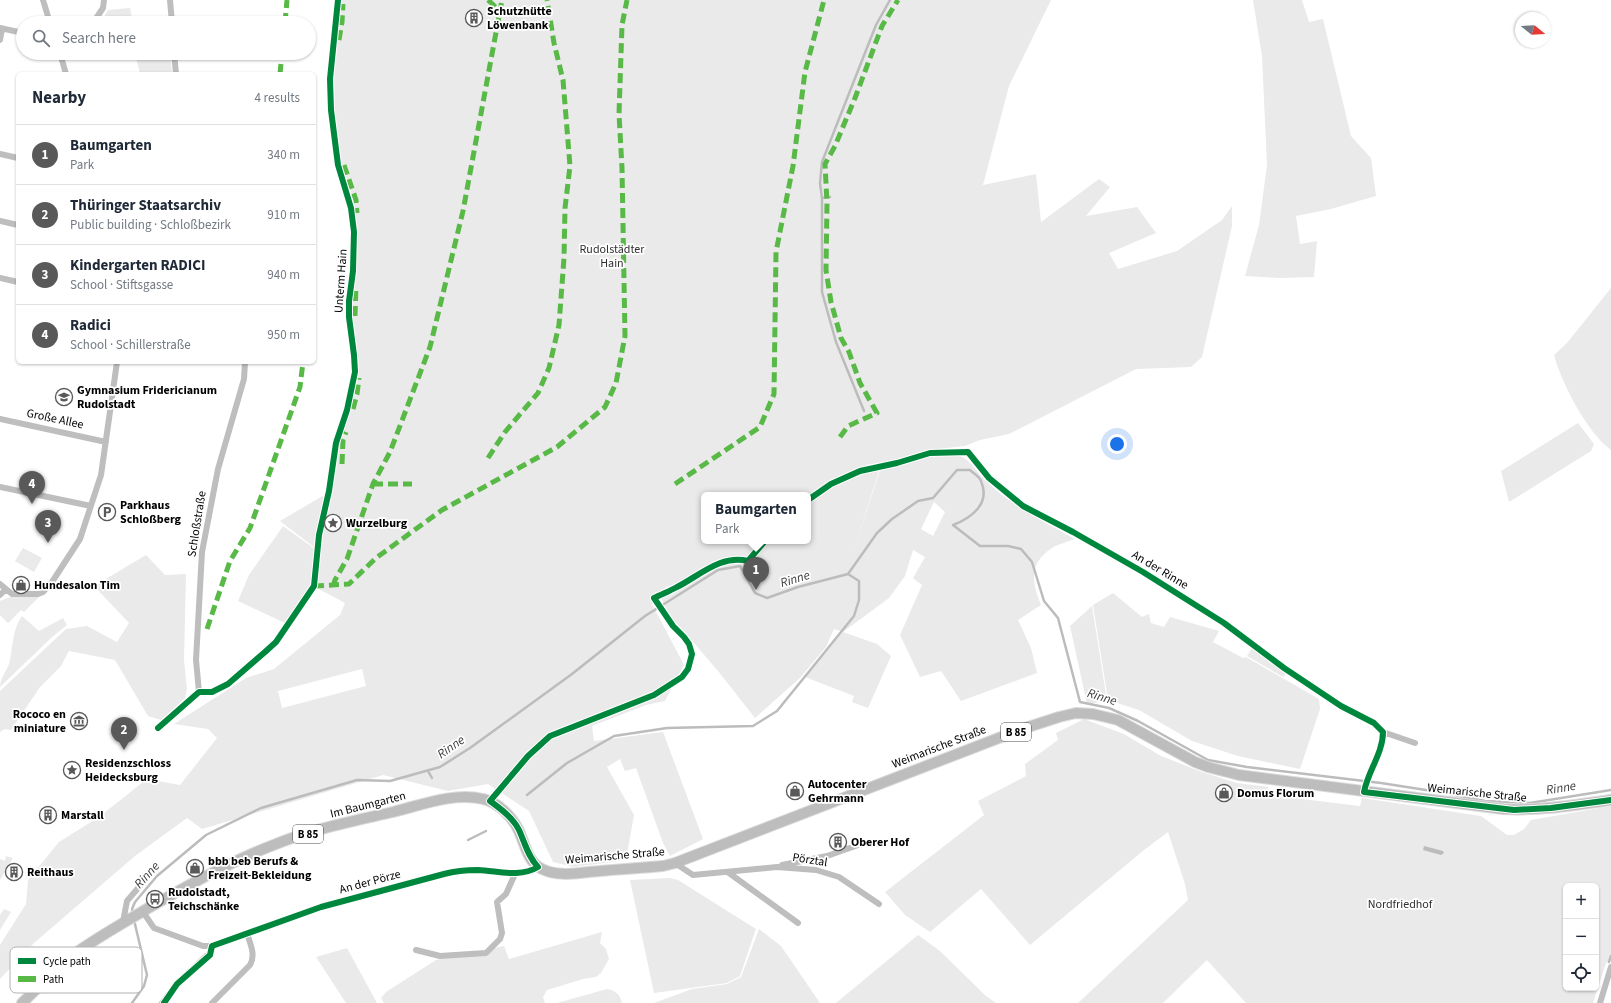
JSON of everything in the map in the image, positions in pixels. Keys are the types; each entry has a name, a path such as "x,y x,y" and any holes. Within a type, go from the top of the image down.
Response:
{"main road":[{"name":"Weimarische Straße","path":"538,867 548,872 567,874 648,868 675,863 1022,729 1076,713 1093,714 1118,720 1164,746 1208,767 1239,775 1366,785 1514,810 1551,808 1611,800"},
{"name":"Im Baumgarten","path":"141,913 225,867 277,843 353,821 436,801 461,797 490,801 507,814 518,829 530,858 538,867"},
{"name":"B 85","path":"86,947 96,939 141,913"},
{"name":"B 85","path":"22,1003 33,993"}],"street":[{"path":"43,0 48,16"},
{"path":"98,16 103,8 104,0"},
{"path":"170,0 171,16"},
{"name":"Unterm Hain","path":"199,692 212,692 228,684 276,642 314,586 319,535 329,491 336,443 347,410 355,372 349,317 349,301 354,271 354,232 351,208 338,165 331,110 330,79 338,0"},
{"path":"0,40 1,28 16,31"},
{"path":"62,60 65,72"},
{"path":"175,60 176,72"},
{"path":"0,154 16,158"},
{"path":"0,221 16,225"},
{"path":"0,278 16,282"},
{"path":"0,584 12,594 38,594 43,592 52,582 80,539 101,475 117,364"},
{"name":"Schloßstraße","path":"199,692 196,660 202,552 218,469 244,379 245,364"},
{"name":"Große Allee","path":"0,419 106,442"},
{"name":"An der Rinne","path":"860,471 897,463 930,453 968,452 989,478 1023,506 1073,532 1143,572 1224,623 1284,668 1341,706 1374,723 1383,732 1415,743"},
{"path":"0,487 91,506"},
{"path":"0,595 6,589"},
{"path":"158,728 199,692"},
{"path":"1366,785 1383,740 1383,732"},
{"path":"777,867 827,856 864,843"},
{"name":"Pörztal","path":"675,863 693,875 729,873 777,867 816,870 839,877 879,904"},
{"name":"An der Pörze","path":"141,913 154,928 203,946 212,946 321,907 454,871 479,870 515,874 526,873 538,867"},
{"path":"729,873 798,922"},
{"path":"416,950 440,956 486,952 500,939 502,933 497,902 506,894 515,874"},
{"path":"126,921 127,901 145,880"},
{"path":"212,1003 250,965 253,959 253,953 247,933"},
{"path":"1600,1003 1611,968"}],"green space":[{"name":"Rudolstädter Hain","path":"340,0 1051,0 1009,86 983,185 1036,174 1041,222 1099,179 1110,187 1086,216 1137,207 1156,233 1109,253 1118,269 1177,251 1222,220 1232,206 1232,226 1202,357 1191,367 1136,369 1009,434 980,440 965,446 930,450 896,460 866,465 866,473 879,471 852,556 880,470 918,459 947,454 957,455 966,459 996,490 1029,513 1075,539 1057,545 1044,554 1039,560 1034,574 1034,581 1041,605 1018,620 1031,648 1037,673 961,701 941,671 920,677 900,635 922,585 913,578 925,557 913,550 905,576 889,598 843,632 834,629 826,647 800,678 755,718 718,671 669,614 661,598 669,584 652,604 684,665 665,701 646,705 592,726 594,741 663,732 703,839 670,856 663,843 636,768 625,771 620,759 607,767 634,815 626,860 574,867 553,862 529,811 488,784 448,791 383,775 202,829 187,818 135,856 30,947 10,947 10,968 0,979 0,945 26,904 28,880 59,842 99,817 147,779 180,785 217,738 208,729 174,724 246,678 274,669 340,615 345,603 315,587 319,551 280,521 331,491 337,443 357,371 350,307 356,253 357,225 354,202 340,159 335,129 332,84","holes":["934,502 945,512 933,536 921,529","362,669 366,686 282,708 278,691"]},
{"path":"1253,0 1302,0 1309,22 1323,19 1351,136 1371,158 1376,196 1331,209 1296,216 1300,244 1317,241 1314,277 1280,278 1245,276 1259,225 1267,165 1262,56"},
{"path":"130,8 132,16 105,16 108,10"},
{"path":"137,60 171,60 172,72 140,72"},
{"path":"1611,288 1611,450 1593,432 1576,407 1554,355 1567,343"},
{"path":"1578,423 1594,444 1591,451 1509,502 1501,471"},
{"path":"283,526 315,549 312,584 285,623 238,601 249,575"},
{"path":"23,548 42,558 34,572 15,561"},
{"path":"146,555 165,575 186,574 184,660 187,689 185,698 161,720 148,716 115,660 69,651 61,666 40,687 11,730 5,729 0,732 0,691 66,629 87,626 117,642 129,623 94,586"},
{"path":"1113,593 1142,617 1149,614 1151,623 1164,627 1170,617 1219,631 1213,642 1243,658 1246,657 1319,699 1320,709 1300,769 1238,756 1192,741 1139,710 1108,700 1093,605"},
{"path":"10,597 39,597 24,612 21,610 8,623 0,615 0,601"},
{"path":"1092,606 1107,701 1087,704 1070,626"},
{"path":"22,616 39,631 63,618 67,625 51,638 0,687 2,678 9,664 16,627"},
{"path":"843,632 877,644 891,656 868,708 852,702 854,696 805,677"},
{"path":"1253,646 1286,672 1286,674 1283,677 1247,656"},
{"name":"Nordfriedhof","path":"1084,719 1124,734 1161,756 1202,772 1237,783 1268,787 1267,795 1360,806 1362,798 1481,816 1507,835 1514,835 1524,829 1531,820 1611,806 1611,959 1606,963 1599,985 1599,883 1563,883 1563,991 1597,991 1593,1003 1246,1003 1207,960 1163,1003 1078,1003 1188,900 1185,884 1168,832 1144,850 1030,945 981,889 930,932 905,915 885,892 984,815 978,801 1026,776 1025,764 1058,740 1056,733"},
{"path":"6,856 13,858 0,880 0,859 5,861"},
{"path":"670,878 678,880 756,929 740,976 727,983 654,993 630,880"},
{"path":"4,909 11,912 0,930 0,915"},
{"path":"759,929 781,946 820,1003 654,1003 692,989 727,984 741,977"},
{"path":"602,932 600,943 606,949 609,959 601,973 596,977 583,979 547,990 543,997 545,1003 384,1003 381,998 386,992 436,960 504,946 509,959"},
{"path":"918,935 940,951 986,996 996,1003 836,1003"},
{"path":"347,948 377,1003 346,1003 316,957"},
{"path":"607,989 617,993 622,1003 557,1003"}],"shaded area":[{"path":"1424,846 1443,851 1444,853 1441,855 1423,850"}],"waterway":[{"path":"864,411 836,342 822,292 822,198 820,183 822,162 876,25 890,0"},
{"path":"822,198 830,197"},
{"name":"Rinne","path":"133,913 132,909 135,902 157,876 206,835 261,808 357,780 390,781 440,767 470,748 572,674 645,616 718,570 740,566 755,593 767,598 798,587 848,574 877,533 892,519 918,501 933,498 957,470 970,470 978,477 983,489 983,497 978,509 960,522 953,525 980,546 1008,546 1021,549 1032,562 1044,601 1058,618 1080,702 1109,708 1138,721 1208,760 1247,767 1381,783 1485,801 1530,803 1611,790"},
{"name":"Rinne","path":"527,795 567,763 614,736 667,728 753,726 777,711 854,616 859,600 859,581 848,574"},
{"path":"428,771 432,778"},
{"name":"Rinne","path":"468,840 486,831"},
{"name":"Rinne","path":"134,920 140,947"},
{"name":"Rinne","path":"142,954 147,975 142,989"},
{"name":"Rinne","path":"160,1003 176,982 206,954"},
{"path":"1609,962 1611,956"},
{"name":"Rinne","path":"132,1003 139,993"}],"marked path":[{"path":"286,16 287,0"},
{"path":"488,0 500,11"},
{"path":"333,586 347,559 373,484 390,452 430,347 463,211 502,0"},
{"path":"488,458 505,432 538,393 549,368 559,325 564,258 565,208 570,166 563,80 554,43 547,0"},
{"path":"314,586 349,584 376,558 442,510 557,447 605,407 616,383 625,336 622,168 619,114 622,25 627,0"},
{"path":"675,484 760,427 774,394 776,252 793,166 805,72 824,0"},
{"path":"840,437 848,426 877,413 860,383 849,352 841,338 831,302 826,270 827,203 825,164 835,146 855,98 882,26 898,0"},
{"path":"339,40 343,4"},
{"path":"280,72 281,60"},
{"path":"344,165 356,200 357,213"},
{"path":"355,316 356,286"},
{"path":"207,629 230,561 250,528 300,387 303,364"},
{"path":"353,409 359,378"},
{"path":"342,464 343,440 346,432"},
{"path":"373,484 412,484"}],"cycle path":[{"path":"158,728 199,692 212,692 228,684 276,642 314,586 319,535 329,491 336,443 347,410 355,372 349,317 349,301 353,271 354,232 351,208 338,165 331,110 330,79 338,0"},
{"path":"811,498 831,484 860,471 897,463 930,453 968,452 989,478 1023,506 1073,532 1143,572 1224,623 1284,668 1341,706 1374,723 1383,732 1381,747 1364,792 1514,810 1551,808 1611,800"},
{"path":"164,1003 177,984 210,955 212,946 321,907 448,873 478,870 516,873 538,867 529,854 519,830 506,814 490,801 528,756 550,736 654,695 682,677 688,669 692,654 689,644 673,626 654,598 719,563 738,560 748,561 762,544"}],"place":[{"name":"Schutzhütte Löwenbank","path":"474,18"},
{"name":"Gymnasium Fridericianum Rudolstadt","path":"64,397"},
{"name":"Radici","path":"32,504"},
{"name":"Parkhaus Schloßberg","path":"107,512"},
{"name":"Wurzelburg","path":"333,523"},
{"name":"Kindergarten RADICI","path":"48,543"},
{"name":"Hundesalon Tim","path":"21,585"},
{"name":"Baumgarten","path":"756,590"},
{"name":"Rococo en miniature","path":"79,721"},
{"name":"Thüringer Staatsarchiv","path":"124,750"},
{"name":"Residenzschloss Heidecksburg","path":"72,770"},
{"name":"Autocenter Gehrmann","path":"795,791"},
{"name":"Domus Florum","path":"1224,793"},
{"name":"Marstall","path":"48,815"},
{"name":"Oberer Hof","path":"838,842"},
{"name":"bbb beb Berufs & Freizeit-Bekleidung","path":"195,868"},
{"name":"Reithaus","path":"14,872"},
{"name":"Rudolstadt, Teichschänke","path":"155,899"}]}
